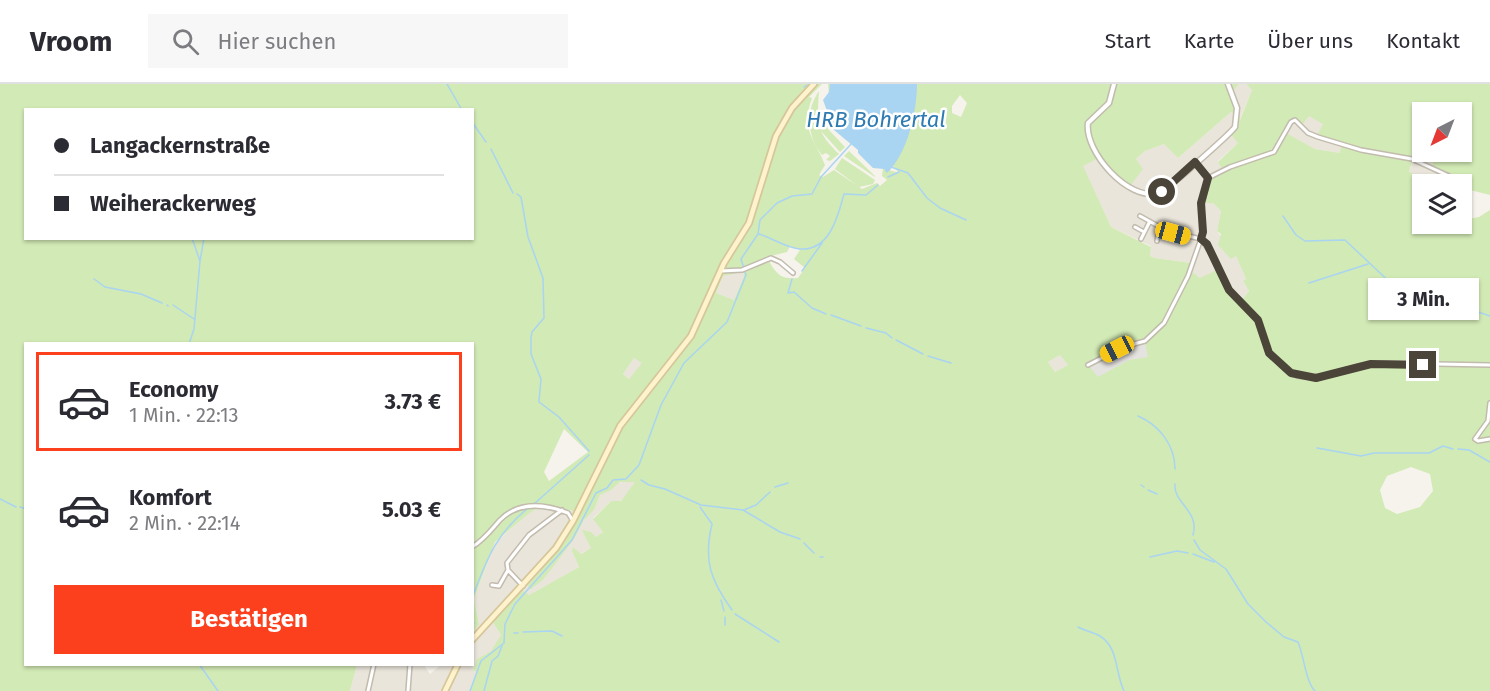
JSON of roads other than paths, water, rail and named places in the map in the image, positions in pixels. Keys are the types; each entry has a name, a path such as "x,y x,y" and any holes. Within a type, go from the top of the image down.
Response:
{"main road":[{"path":"474,638 556,548 573,521 614,435 632,409 692,336 721,271 749,223 779,129 792,108 814,84"},
{"path":"445,691 456,666"}],"street":[{"path":"1114,84 1109,103 1088,123 1090,141 1103,164 1117,178 1148,194 1166,190 1235,127 1237,108 1228,84"},
{"path":"1088,365 1123,347 1145,341 1158,330 1188,276 1201,239 1203,232 1201,203 1208,178 1230,167 1270,155 1277,149 1294,120 1308,133 1318,137 1361,150 1412,159 1445,174"},
{"path":"1195,162 1208,178"},
{"path":"1140,216 1159,228 1201,239 1207,244 1229,290 1258,320 1269,353 1285,369 1297,376 1316,378 1359,366 1384,363 1490,365"},
{"path":"1141,239 1149,223"},
{"path":"1135,227 1144,232"},
{"path":"1157,241 1159,228"},
{"path":"721,271 744,269 774,259 793,273"},
{"path":"1490,403 1488,421 1474,439 1478,441 1490,439"},
{"path":"474,545 515,509 527,506 562,510 568,513 573,521"},
{"path":"492,585 500,586 510,558 526,538 562,510"},
{"path":"507,570 523,586"},
{"path":"368,691 374,666"},
{"path":"408,691 410,666"}],"water":[{"name":"HRB Bohrertal","path":"830,84 917,84 915,106 906,143 887,173 884,169 873,168 858,153 858,150 834,130 823,100 829,92"}],"waterway":[{"path":"447,84 461,108"},
{"path":"474,125 486,142"},
{"path":"470,691 481,661 504,643 505,624 515,604 572,540 596,493 607,488 613,480 626,479 639,465 661,405 684,363 727,322 746,275 741,259 758,234 760,220 777,203 792,196 812,194 821,177 852,143"},
{"path":"491,149 513,193"},
{"path":"891,167 908,173 927,198 940,208 966,220"},
{"path":"888,177 899,172"},
{"path":"759,234 795,248 810,248 826,238 835,222 844,194 866,195 878,185"},
{"path":"517,194 521,197 528,237 543,278 544,318 532,332 531,338 531,354 541,379 539,401"},
{"path":"1283,216 1296,235 1305,241 1345,240 1396,288 1447,301 1490,316"},
{"path":"190,342 194,329 200,261 193,240"},
{"path":"200,261 204,240"},
{"path":"802,271 822,243"},
{"path":"1309,283 1368,264"},
{"path":"94,279 105,287 141,294 162,303"},
{"path":"792,279 788,293 794,292 812,308 826,314"},
{"path":"173,305 194,319"},
{"path":"831,315 861,326"},
{"path":"866,328 886,333 892,338"},
{"path":"896,340 923,354"},
{"path":"928,356 951,363"},
{"path":"539,402 559,417 589,451"},
{"path":"1138,416 1159,430 1169,444 1175,469"},
{"path":"1317,448 1361,456 1374,453 1429,453 1443,446 1453,449"},
{"path":"1458,449 1469,450 1490,462"},
{"path":"534,504 589,455"},
{"path":"641,480 701,505 743,510 780,532 800,539"},
{"path":"775,487 788,483"},
{"path":"1175,484 1175,491 1193,520 1193,535"},
{"path":"1148,490 1157,494"},
{"path":"744,510 756,505 770,492"},
{"path":"0,499 16,507"},
{"path":"20,507 24,508"},
{"path":"700,507 712,524 708,549 714,580 732,610"},
{"path":"474,593 493,548 507,528 528,508"},
{"path":"1194,540 1200,550 1226,569 1248,604 1266,622 1284,637 1298,642 1309,682 1315,691"},
{"path":"804,543 814,553"},
{"path":"1150,557 1177,551 1188,553"},
{"path":"1193,554 1214,562"},
{"path":"721,600 724,611"},
{"path":"735,614 779,642"},
{"path":"725,617 725,625"},
{"path":"1078,627 1106,641 1114,654 1124,691"},
{"path":"523,632 552,631 562,636"},
{"path":"484,691 492,661 498,656 502,646"},
{"path":"200,666 218,691"}]}
